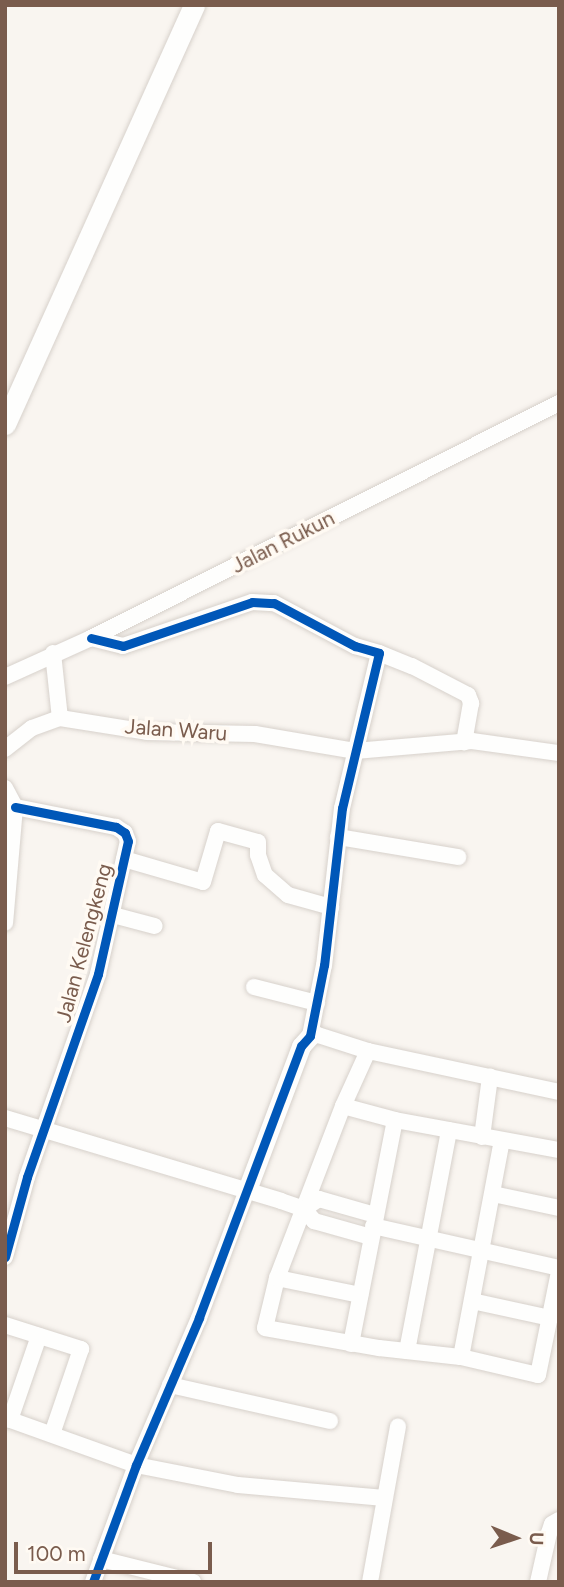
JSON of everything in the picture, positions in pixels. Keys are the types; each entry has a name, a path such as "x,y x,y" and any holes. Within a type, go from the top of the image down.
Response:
{"main road":[{"path":"5,424 194,5"}],"street":[{"name":"Jalan Rukun","path":"5,677 53,653 92,638 559,403"},
{"path":"92,638 123,646 252,602 274,603 355,646 412,666 468,695 471,703 464,741"},
{"path":"5,749 32,728 60,718 53,653"},
{"path":"93,1582 135,1465 200,1318 301,1046 310,1036 331,909 338,837 355,751 379,653"},
{"name":"Jalan Waru","path":"60,718 146,732 255,734 355,751 464,741 559,753"},
{"path":"5,788 15,807 5,923"},
{"name":"Jalan Kelengkeng","path":"5,1257 44,1129 98,974 128,841 125,833 116,827 15,807"},
{"path":"124,859 203,883 218,831 258,842 258,855 265,875 288,895 331,909"},
{"path":"338,837 458,857"},
{"path":"113,915 155,926"},
{"path":"254,988 317,1003"},
{"path":"310,1036 318,1035 368,1051 559,1091"},
{"path":"5,1118 247,1190 304,1209 314,1221 373,1226 482,1248 559,1270 538,1375 461,1357 351,1344 265,1328 277,1278 304,1209 343,1105 368,1051"},
{"path":"482,1136 490,1077"},
{"path":"343,1105 396,1120 559,1150"},
{"path":"351,1344 396,1120"},
{"path":"407,1351 449,1129"},
{"path":"461,1357 502,1141"},
{"path":"493,1194 559,1208"},
{"path":"304,1209 319,1199 373,1226"},
{"path":"277,1278 360,1295"},
{"path":"472,1301 550,1318"},
{"path":"5,1325 81,1349 52,1434"},
{"path":"39,1336 8,1419 135,1465 238,1485 384,1498"},
{"path":"170,1385 330,1421"},
{"path":"370,1582 398,1426"},
{"path":"538,1582 548,1533 552,1524 559,1520"},
{"path":"102,1559 193,1582"}],"cycle path":[{"path":"91,638 123,646 252,602 274,603 355,646 379,653 342,808 324,965 310,1036 301,1046 199,1318 136,1465 93,1582"},
{"path":"5,1257 27,1177 98,974 128,841 125,833 116,827 15,807"}]}
